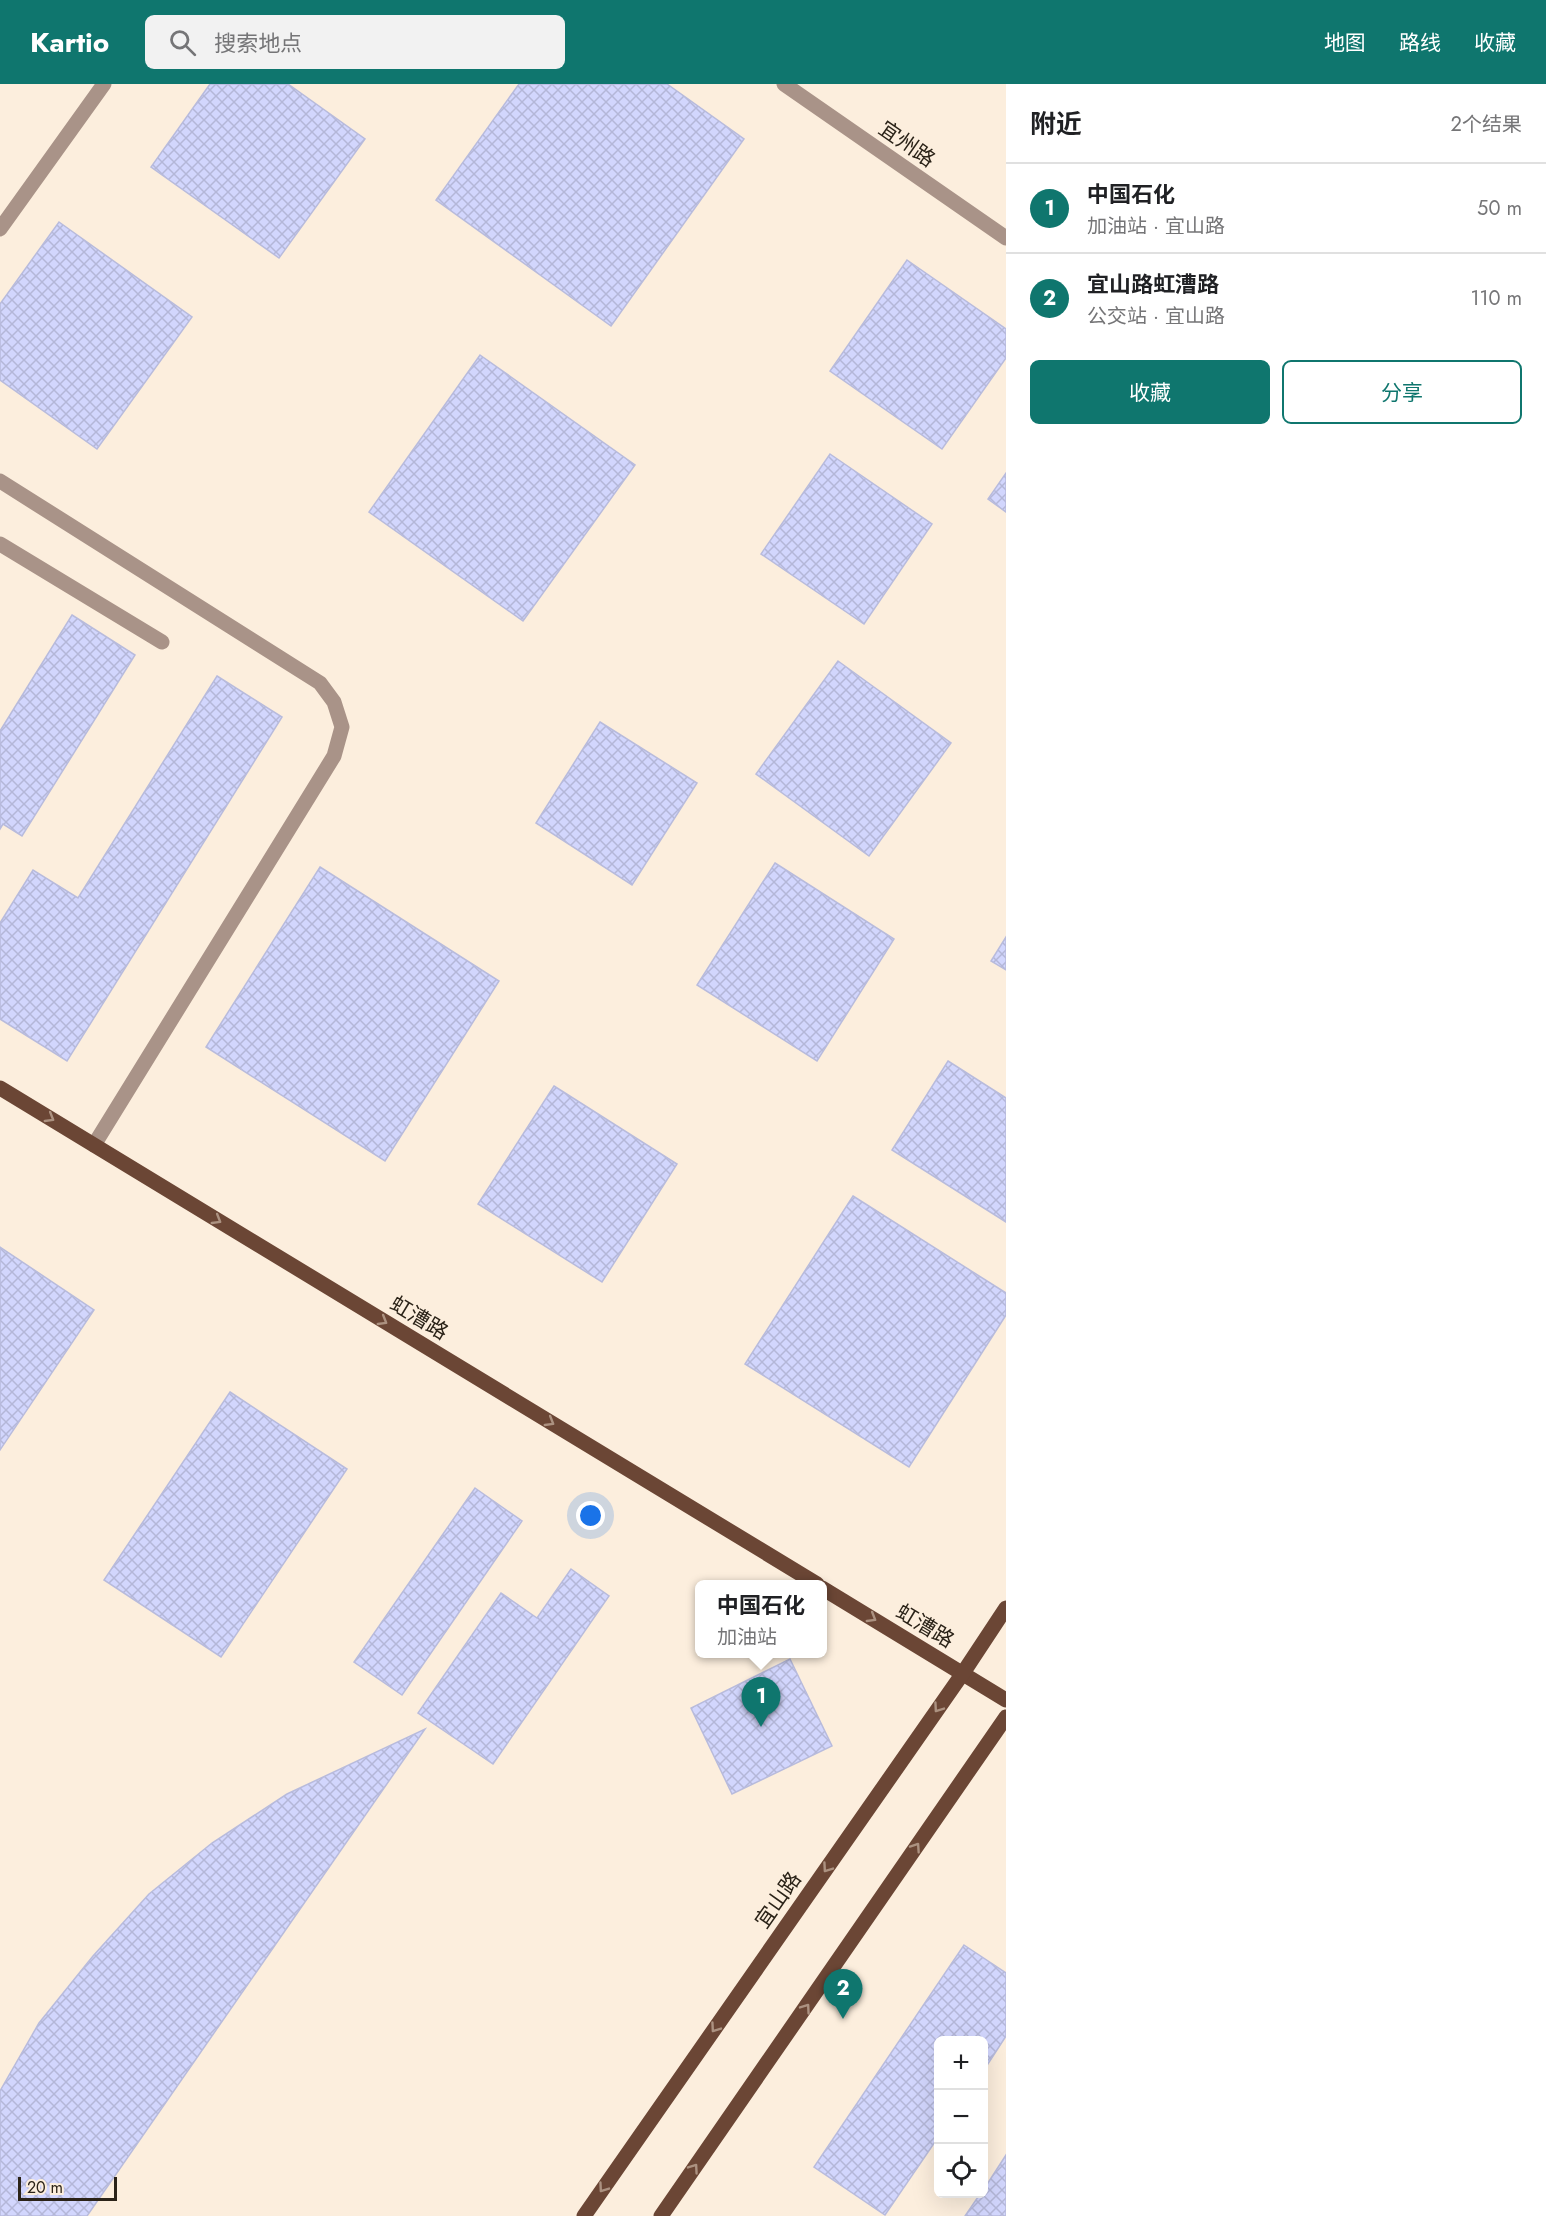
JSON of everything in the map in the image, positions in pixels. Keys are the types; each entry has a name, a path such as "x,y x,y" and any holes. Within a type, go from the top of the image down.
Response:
{"main road":[{"name":"虹漕路","path":"0,1088 810,1580"},
{"name":"虹漕路","path":"827,1591 1006,1700"},
{"name":"宜山路","path":"584,2216 1006,1608"},
{"path":"661,2216 1006,1717"}],"street":[{"path":"0,229 104,84"},
{"name":"宜州路","path":"784,84 1006,238"},
{"path":"0,480 320,683 334,702 342,727 334,756 94,1145"},
{"path":"0,544 162,642"}],"building":[{"path":"210,84 288,84 365,139 279,258 151,167"},
{"path":"519,84 667,84 744,139 611,326 436,200"},
{"path":"59,222 192,317 97,449 0,380 0,304"},
{"path":"907,260 1006,329 1006,358 942,449 830,371"},
{"path":"480,355 635,465 523,621 369,512"},
{"path":"830,454 932,524 864,624 761,554"},
{"path":"1006,473 1006,512 988,499"},
{"path":"72,615 135,655 22,836 3,824 0,829 0,731"},
{"path":"838,661 951,743 869,856 756,774"},
{"path":"217,676 282,717 67,1061 0,1019 0,923 33,870 78,898"},
{"path":"600,722 697,783 632,885 536,823"},
{"path":"775,863 894,939 817,1061 697,985"},
{"path":"320,867 499,981 385,1161 206,1047"},
{"path":"1006,937 1006,970 991,961"},
{"path":"948,1061 1006,1098 1006,1222 892,1150"},
{"path":"554,1086 677,1164 602,1282 478,1204"},
{"path":"853,1196 1006,1293 1006,1315 909,1467 745,1364"},
{"path":"0,1247 94,1310 0,1450"},
{"path":"230,1392 347,1469 221,1657 104,1580"},
{"path":"475,1488 522,1521 402,1695 354,1662"},
{"path":"571,1569 609,1596 493,1764 418,1713 501,1593 537,1618"},
{"path":"790,1659 832,1746 732,1794 691,1708"},
{"path":"425,1729 87,2216 0,2216 0,2091 39,2023 93,1956 149,1894 212,1843 287,1794"},
{"path":"964,1945 1006,1973 1006,2036 988,2064 988,2036 934,2036 934,2143 885,2215 814,2167"},
{"path":"1006,2155 1006,2216 965,2216 977,2198 988,2198 988,2183"}],"place":[{"name":"中国石化","path":"761,1727"},
{"name":"宜山路虹漕路","path":"843,2019"}]}
